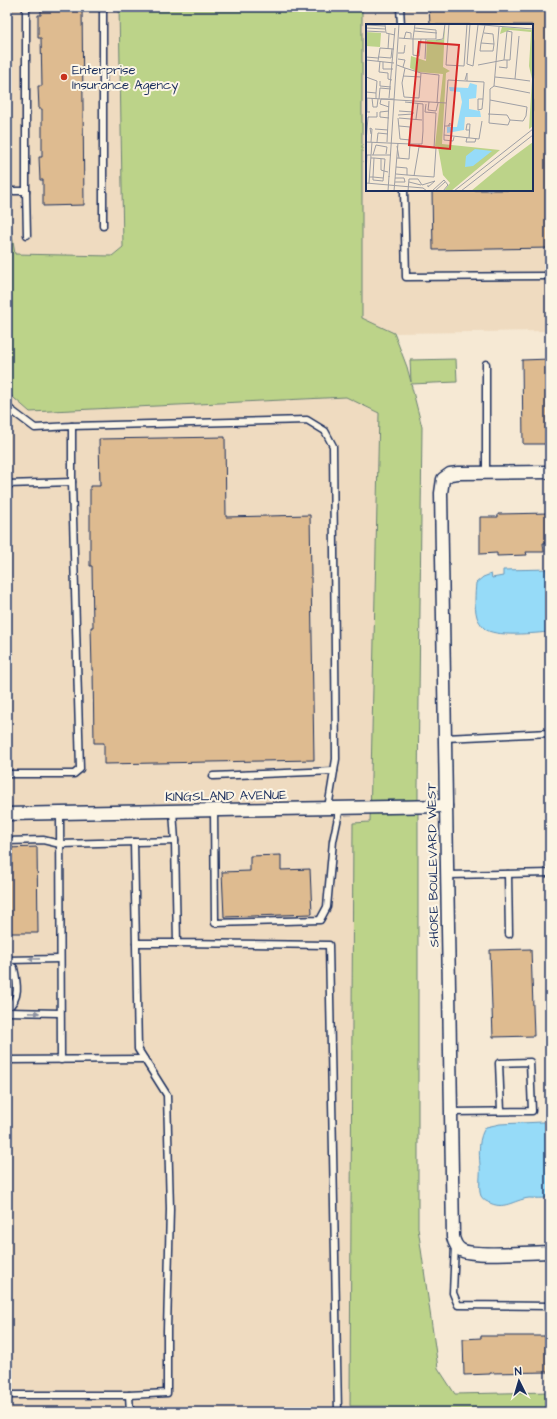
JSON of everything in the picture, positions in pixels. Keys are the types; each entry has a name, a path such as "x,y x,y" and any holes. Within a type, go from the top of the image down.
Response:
{"street":[{"path":"486,473 550,472"},
{"name":"SHORE BOULEVARD WEST","path":"458,1247 453,1237 441,493 444,479 450,474 486,473"},
{"name":"KINGSLAND AVENUE","path":"7,814 446,806"},
{"path":"458,1247 475,1254 550,1252"}],"lane":[{"path":"26,7 27,235"},
{"path":"103,7 103,226"},
{"path":"400,7 401,24"},
{"path":"7,191 26,191"},
{"path":"404,191 406,277 550,276"},
{"path":"486,364 486,473"},
{"path":"7,407 35,428 307,420 325,431 333,446 336,760 334,771 333,841 327,907 320,920 215,923 214,810"},
{"path":"7,774 74,774 80,769 72,482 72,426"},
{"path":"7,484 72,482"},
{"path":"445,738 550,733"},
{"path":"213,776 334,771"},
{"path":"174,811 177,943"},
{"path":"60,813 61,1060"},
{"path":"7,841 43,840 60,844 174,841"},
{"path":"7,1395 129,1395 167,1393 170,1209 167,1095 138,1049 134,842"},
{"path":"447,875 550,873"},
{"path":"508,874 509,934"},
{"path":"136,943 328,944 338,1412"},
{"path":"7,960 60,959"},
{"path":"7,963 14,968 17,980 17,990 13,1004 7,1008"},
{"path":"7,1012 60,1013"},
{"path":"7,1060 144,1059"},
{"path":"451,1112 532,1111 530,1062 499,1063 501,1111"},
{"path":"458,1247 453,1293 458,1305 550,1306"},
{"path":"129,1395 130,1412"}],"shaded area":[{"path":"7,7 119,7 123,247 112,256 14,254 7,206"},
{"path":"362,7 550,7 550,331 394,333 362,318"},
{"path":"7,392 30,412 346,397 379,413 370,822 353,823 350,1405 388,1406 388,1412 7,1412"}],"green space":[{"path":"119,7 362,7 362,318 394,333 411,382 410,360 456,359 457,382 411,384 422,427 418,789 418,1228 438,1368 455,1394 550,1392 550,1412 388,1412 388,1406 350,1406 353,823 370,822 379,413 346,397 30,412 7,392 7,206 15,254 112,256 123,247"}],"water":[{"path":"550,569 550,632 505,634 489,631 483,627 478,620 476,613 476,583 483,577 491,574 492,578 503,576 503,570"},
{"path":"550,1122 550,1197 523,1199 504,1205 494,1204 485,1200 481,1196 480,1189 479,1150 483,1131 486,1127 500,1124"}],"building":[{"path":"41,7 82,7 84,205 43,206 43,180 40,180 39,157 42,157 42,109 39,109 38,86 42,86 41,38 38,38 38,15 41,15"},
{"path":"429,7 550,7 550,248 433,250 432,191 533,191 533,24 430,24"},
{"path":"550,359 550,444 523,444 522,360"},
{"path":"225,437 226,517 310,515 314,760 104,764 104,743 94,743 91,627 93,627 92,566 90,566 90,486 100,486 99,439"},
{"path":"550,513 550,543 543,543 544,552 526,552 527,555 497,556 497,553 480,554 480,517 498,517 498,514"},
{"path":"37,847 38,933 7,933 7,848"},
{"path":"281,855 281,870 310,869 312,914 224,917 222,872 250,871 250,856"},
{"path":"531,949 534,1036 493,1037 490,950"},
{"path":"481,1336 550,1336 550,1372 464,1375 463,1339 481,1338"}],"place":[{"name":"Enterprise Insurance Agency","path":"64,77"}]}
